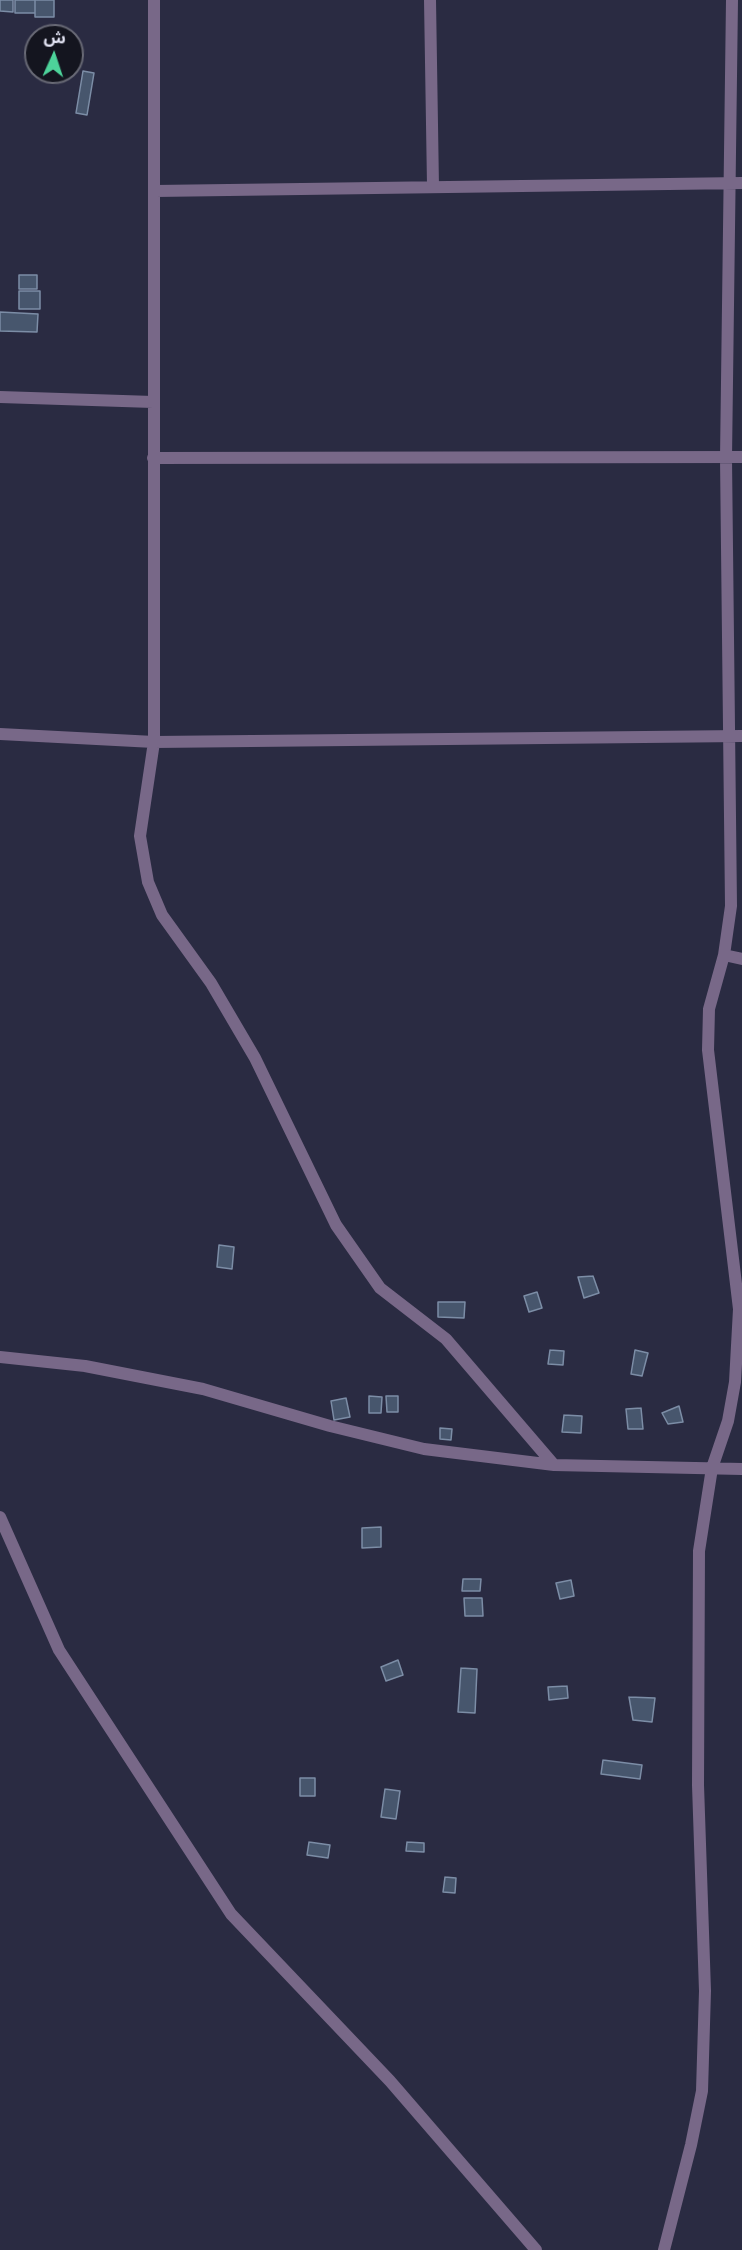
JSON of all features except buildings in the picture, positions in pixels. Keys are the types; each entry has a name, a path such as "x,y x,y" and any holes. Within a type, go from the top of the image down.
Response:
{"street":[{"path":"154,0 154,742 140,836 148,882 162,915 210,982 255,1058 336,1225 380,1288 447,1339 554,1465"},
{"path":"430,0 433,186"},
{"path":"664,2250 691,2145 702,2091 705,1991 698,1785 699,1551 712,1468 728,1421 735,1382 739,1309 708,1050 709,1009 724,955 731,906 736,736 726,458 736,183 732,0"},
{"path":"154,190 736,183"},
{"path":"0,397 153,402"},
{"path":"153,458 742,457"},
{"path":"0,734 154,742 736,736"},
{"path":"724,955 742,959"},
{"path":"0,1357 85,1366 203,1389 330,1426 424,1449 554,1465 742,1469"},
{"path":"0,1517 59,1650 231,1914 390,2081 536,2250"}]}
